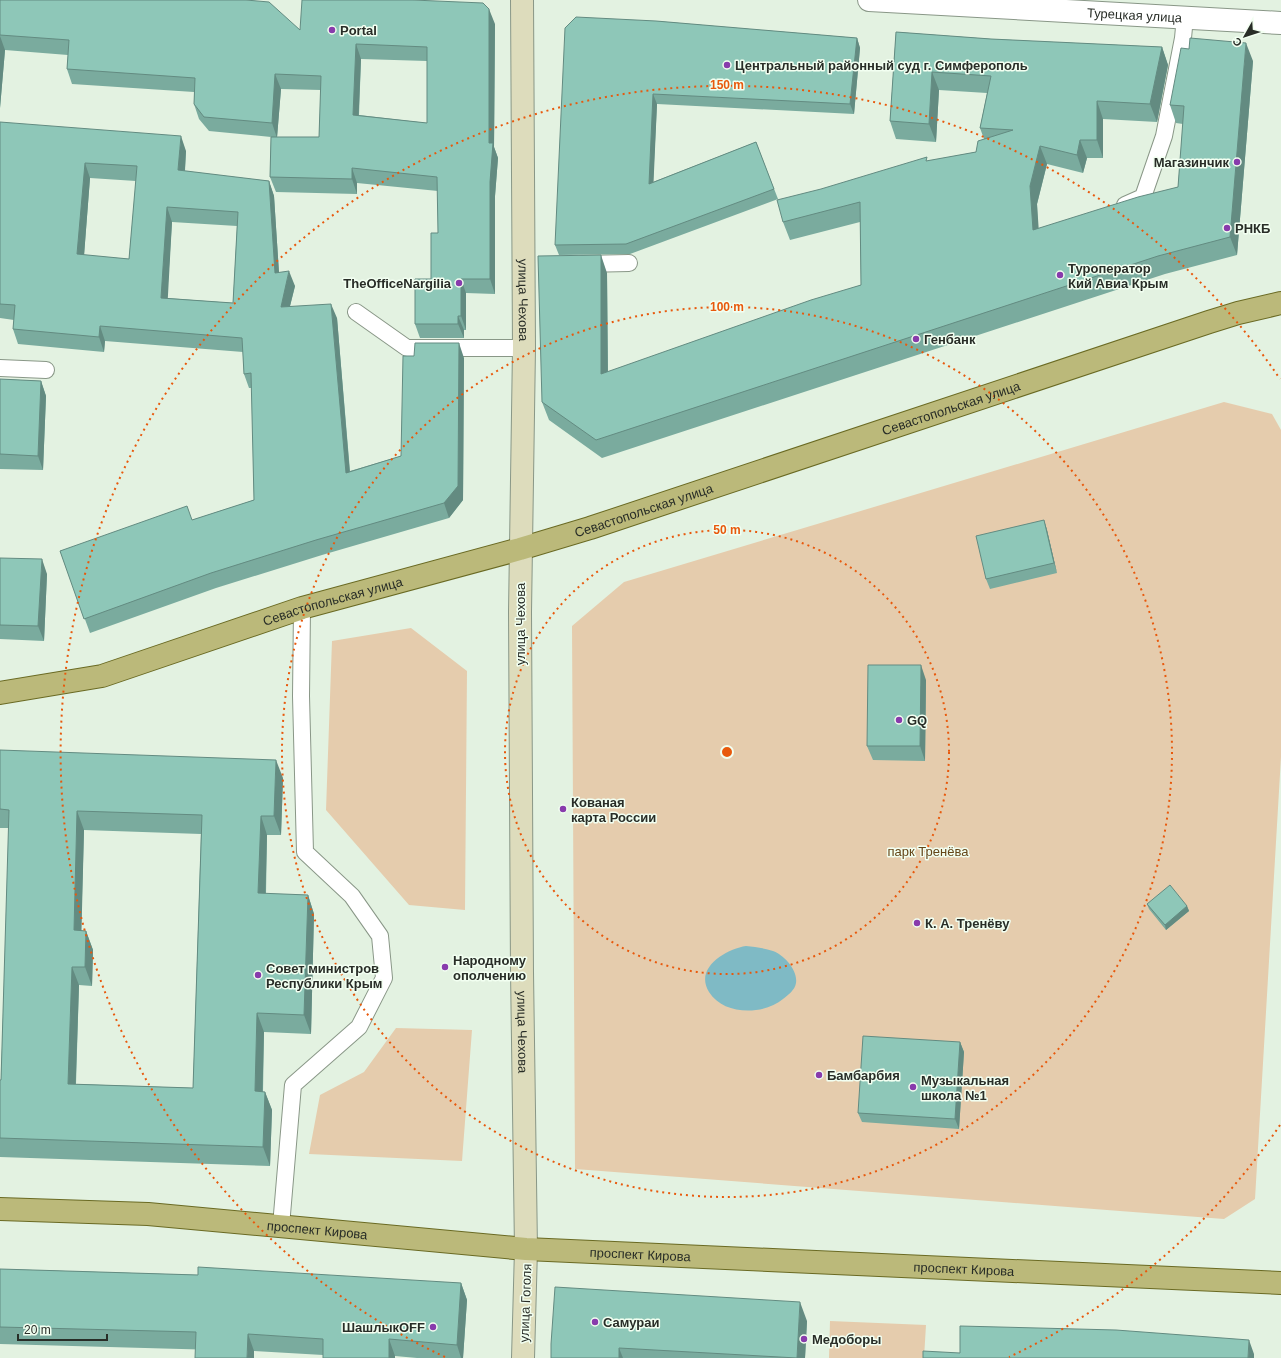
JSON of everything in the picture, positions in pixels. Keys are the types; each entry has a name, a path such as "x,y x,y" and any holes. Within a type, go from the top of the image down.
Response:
{"main road":[{"name":"улица Чехова","path":"522,0 530,265 524,348 520,549 522,972 526,1249"},
{"name":"Севастопольская улица","path":"0,693 102,676 302,608 520,549 598,525 1231,315 1281,303"},
{"name":"проспект Кирова","path":"0,1209 148,1214 526,1249 1281,1283"},
{"name":"улица Гоголя","path":"523,1358 526,1249"}],"street":[{"name":"Турецкая улица","path":"869,0 1063,5 1185,17 1281,22"}],"lane":[{"path":"1109,211 1143,197 1164,136 1183,38 1185,17"},
{"path":"566,265 629,263"},
{"path":"356,312 407,348 524,348"},
{"path":"0,368 46,370"},
{"path":"281,1226 293,1085 359,1027 384,978 380,936 352,896 305,852 301,696 302,608"}],"green space":[{"name":"парк Тренёва","path":"1224,402 1272,414 1281,430 1281,757 1255,1199 1224,1219 575,1169 572,626 624,582"},
{"path":"411,628 467,671 465,910 409,905 326,810 332,641"},
{"path":"396,1028 472,1030 462,1161 309,1154 320,1095 364,1072"},
{"path":"830,1321 926,1325 924,1358 829,1358"}],"water":[{"path":"746,946 766,949 777,953 786,959 795,973 796,983 791,992 783,999 766,1008 744,1010 734,1009 724,1005 716,1000 709,992 705,983 706,975 714,961 730,951"}],"building":[{"path":"0,0 246,0 269,2 300,30 302,0 413,0 483,3 489,9 489,143 493,143 490,182 490,279 461,279 461,316 458,316 458,324 415,324 415,279 431,279 431,233 438,233 437,177 352,168 352,179 270,177 271,137 319,137 321,76 275,74 272,123 204,117 194,104 195,78 67,69 69,40 0,35","holes":["356,44 427,47 427,123 353,115"]},
{"path":"576,17 656,21 857,38 850,104 653,94 649,184 756,142 774,189 626,244 555,245 565,28"},
{"path":"896,32 991,39 1162,47 1150,104 1097,101 1097,140 1080,140 1077,155 1040,146 1030,186 1033,230 1138,197 1178,187 1184,106 1170,105 1181,48 1189,49 1190,38 1246,43 1230,237 1158,256 596,440 542,402 538,256 601,255 601,374 811,300 861,285 860,202 783,222 777,200 821,189 927,157 926,161 976,152 978,141 1013,130 980,128 991,76 932,72 929,124 890,121"},
{"path":"0,122 181,136 178,170 269,181 275,273 289,271 281,307 331,304 346,473 401,456 403,356 414,356 415,343 459,343 458,486 444,503 316,540 211,573 84,619 60,551 187,506 192,520 254,500 251,373 244,374 242,338 100,326 99,337 13,329 15,305 0,304","holes":["85,163 137,166 129,259 77,254","167,207 238,212 233,303 161,298"]},
{"path":"0,379 41,381 38,456 0,454"},
{"path":"1044,520 1054,563 986,579 976,536"},
{"path":"0,558 42,559 38,626 0,625"},
{"name":"GQ","path":"868,665 921,665 920,746 867,746"},
{"name":"Совет министров Республики Крым","path":"0,750 276,760 274,816 261,816 258,893 308,895 304,1015 257,1013 255,1091 265,1092 263,1147 0,1138 0,1080 9,810 0,809","holes":["77,811 202,815 193,1088 68,1084 72,967 85,967 86,931 74,930"]},
{"path":"1170,885 1187,906 1165,925 1147,904"},
{"name":"Музыкальная школа №1","path":"863,1036 960,1042 955,1119 858,1113"},
{"path":"198,1267 461,1283 457,1345 389,1339 389,1358 323,1358 323,1339 248,1334 247,1358 195,1358 196,1332 0,1327 0,1269 198,1275"},
{"path":"555,1287 800,1302 797,1358 619,1348 619,1358 551,1358"},
{"path":"960,1326 1116,1330 1249,1340 1248,1358 923,1358 923,1351 960,1353"}],"place":[{"name":"Portal","path":"332,30"},
{"name":"Центральный районный суд г. Симферополь","path":"727,65"},
{"name":"Магазинчик","path":"1237,162"},
{"name":"РНКБ","path":"1227,228"},
{"name":"Туроператор Кий Авиа Крым","path":"1060,275"},
{"name":"TheOfficeNargilia","path":"459,283"},
{"name":"Генбанк","path":"916,339"},
{"name":"GQ","path":"899,720"},
{"name":"Кованая карта России","path":"563,809"},
{"name":"К. А. Тренёву","path":"917,923"},
{"name":"Народному ополчению","path":"445,967"},
{"name":"Совет министров Республики Крым","path":"258,975"},
{"name":"Бамбарбия","path":"819,1075"},
{"name":"Музыкальная школа №1","path":"913,1087"},
{"name":"Самураи","path":"595,1322"},
{"name":"ШашлыкOFF","path":"433,1327"},
{"name":"Медоборы","path":"804,1339"}]}
